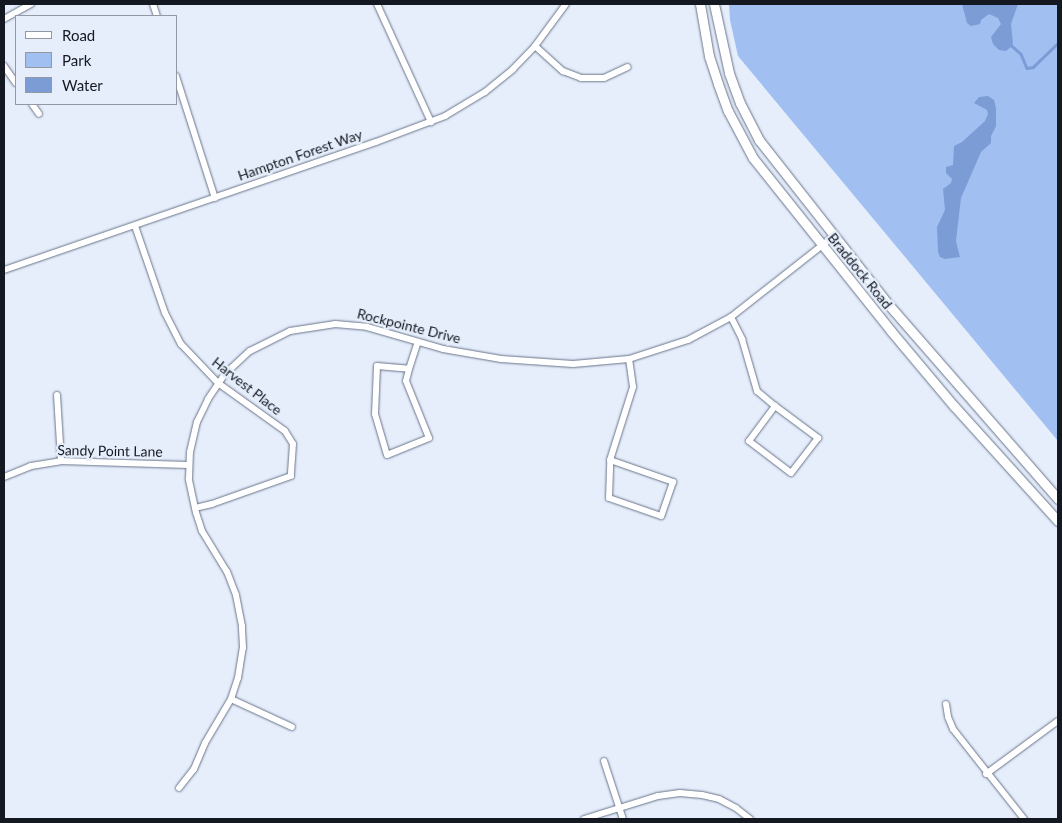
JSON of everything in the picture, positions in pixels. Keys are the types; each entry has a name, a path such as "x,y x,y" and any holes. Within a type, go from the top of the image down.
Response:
{"main road":[{"name":"Braddock Road","path":"700,4 708,56 728,111 741,138 767,178 954,406 1058,521"},
{"name":"Braddock Road","path":"714,4 729,73 758,140 936,360 1058,498"}],"street":[{"path":"4,19 31,4"},
{"path":"377,4 431,122"},
{"name":"Hampton Forest Way","path":"4,270 431,122 485,92 535,46 566,4"},
{"path":"535,46 563,70 581,78 604,78 628,66"},
{"path":"4,66 15,82"},
{"path":"178,82 215,198"},
{"path":"33,105 39,114"},
{"name":"Harvest Place","path":"135,226 173,330 189,355 218,383 290,436 294,452 291,476 212,504 195,508"},
{"name":"Rockpointe Drive","path":"179,788 194,769 204,743 231,699 238,678 242,648 240,610 231,582 202,530 195,508 188,465 197,422 218,383 234,364 264,342 306,326 335,324 367,327 418,342 477,356 552,364 593,363 629,359 688,340 731,317 834,236"},
{"path":"731,317 742,339 757,391 818,438 792,473 749,441 775,406"},
{"path":"409,368 377,366 375,414 387,455 429,438 406,381 418,342"},
{"path":"610,460 673,482 661,516 610,498 610,460 633,388 629,359"},
{"path":"56,395 60,462"},
{"name":"Sandy Point Lane","path":"4,477 32,466 60,462 188,465"},
{"path":"231,699 292,727"},
{"path":"946,704 948,717 953,729 986,774 1024,819"},
{"path":"986,774 1058,720"},
{"path":"604,761 623,819"},
{"path":"584,819 658,796 691,793 719,800 736,808 750,819"}],"green space":[{"path":"729,4 1058,4 1058,441 738,56 730,20"}],"water":[{"path":"962,4 1018,4 1011,24 1013,43 1011,47 1006,51 999,50 993,44 991,37 1001,24 998,18 989,14 981,20 980,24 971,26 967,23"},
{"path":"988,96 994,100 996,126 991,136 991,143 981,152 961,198 956,241 960,257 945,259 940,257 938,252 937,227 945,210 943,189 951,183 952,179 946,173 946,167 953,165 954,146 962,142 985,121 988,114 987,110 974,103 979,97"}],"waterway":[{"path":"1011,45 1021,54 1027,68 1033,67 1058,43"}]}
